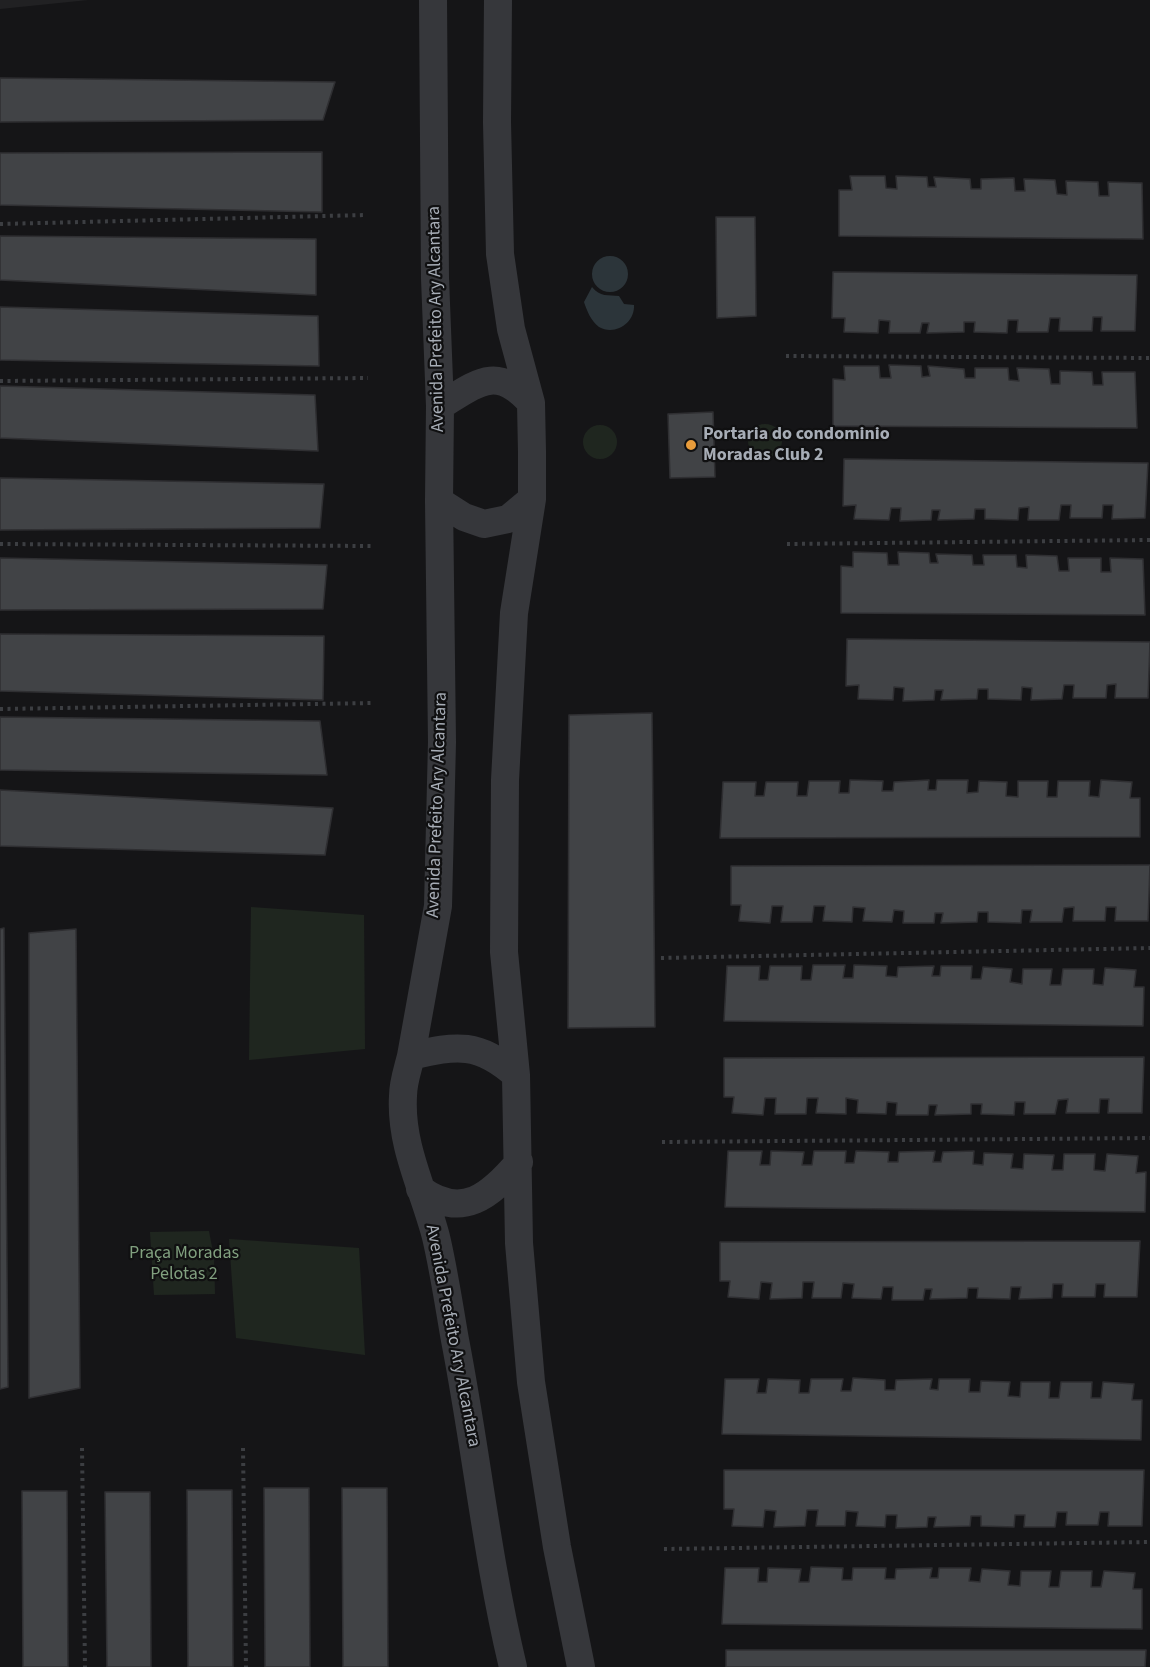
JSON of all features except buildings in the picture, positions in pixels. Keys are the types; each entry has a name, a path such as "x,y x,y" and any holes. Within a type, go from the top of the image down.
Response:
{"street":[{"name":"Avenida Prefeito Ary Alcantara","path":"433,0 435,278 440,406 442,742 438,906 403,1095 403,1120 408,1150 438,1247 468,1409 485,1522 513,1667"},
{"path":"498,0 497,122 500,254 511,329 531,403 532,499 514,614 505,780 504,952 516,1075 519,1243 531,1382 557,1547 581,1667"},
{"path":"440,406 482,381 503,381 519,389 531,403"},
{"path":"439,501 464,517 484,524 508,519 532,499"},
{"path":"411,1056 442,1048 481,1052 500,1060 516,1075"},
{"path":"420,1189 442,1202 451,1204 470,1202 489,1193 519,1162"}],"path":[{"path":"0,224 365,216"},
{"path":"786,356 1150,358"},
{"path":"0,381 368,378"},
{"path":"787,544 1150,540"},
{"path":"0,544 371,546"},
{"path":"0,709 374,703"},
{"path":"661,958 1150,948"},
{"path":"662,1142 1150,1138"},
{"path":"82,1448 85,1667"},
{"path":"243,1448 246,1667"},
{"path":"664,1549 1150,1542"}],"shaded area":[{"path":"0,0 88,0 0,9"},
{"path":"610,256 623,261 628,274 623,287 610,292 597,287 592,274 597,261"},
{"path":"592,287 601,294 619,296 624,304 634,305 628,322 611,330 596,325 584,302"}],"green space":[{"path":"765,424 777,429 782,441 777,453 765,458 753,453 748,441 753,429"},
{"path":"600,425 612,430 617,442 612,454 600,459 588,454 583,442 588,430"},
{"path":"251,907 364,915 365,1049 249,1060"},
{"name":"Praça Moradas Pelotas 2","path":"209,1231 214,1258 215,1294 154,1295 150,1232"},
{"path":"229,1239 359,1248 365,1355 236,1338"}],"place":[{"name":"Portaria do condominio Moradas Club 2","path":"691,445"}]}
